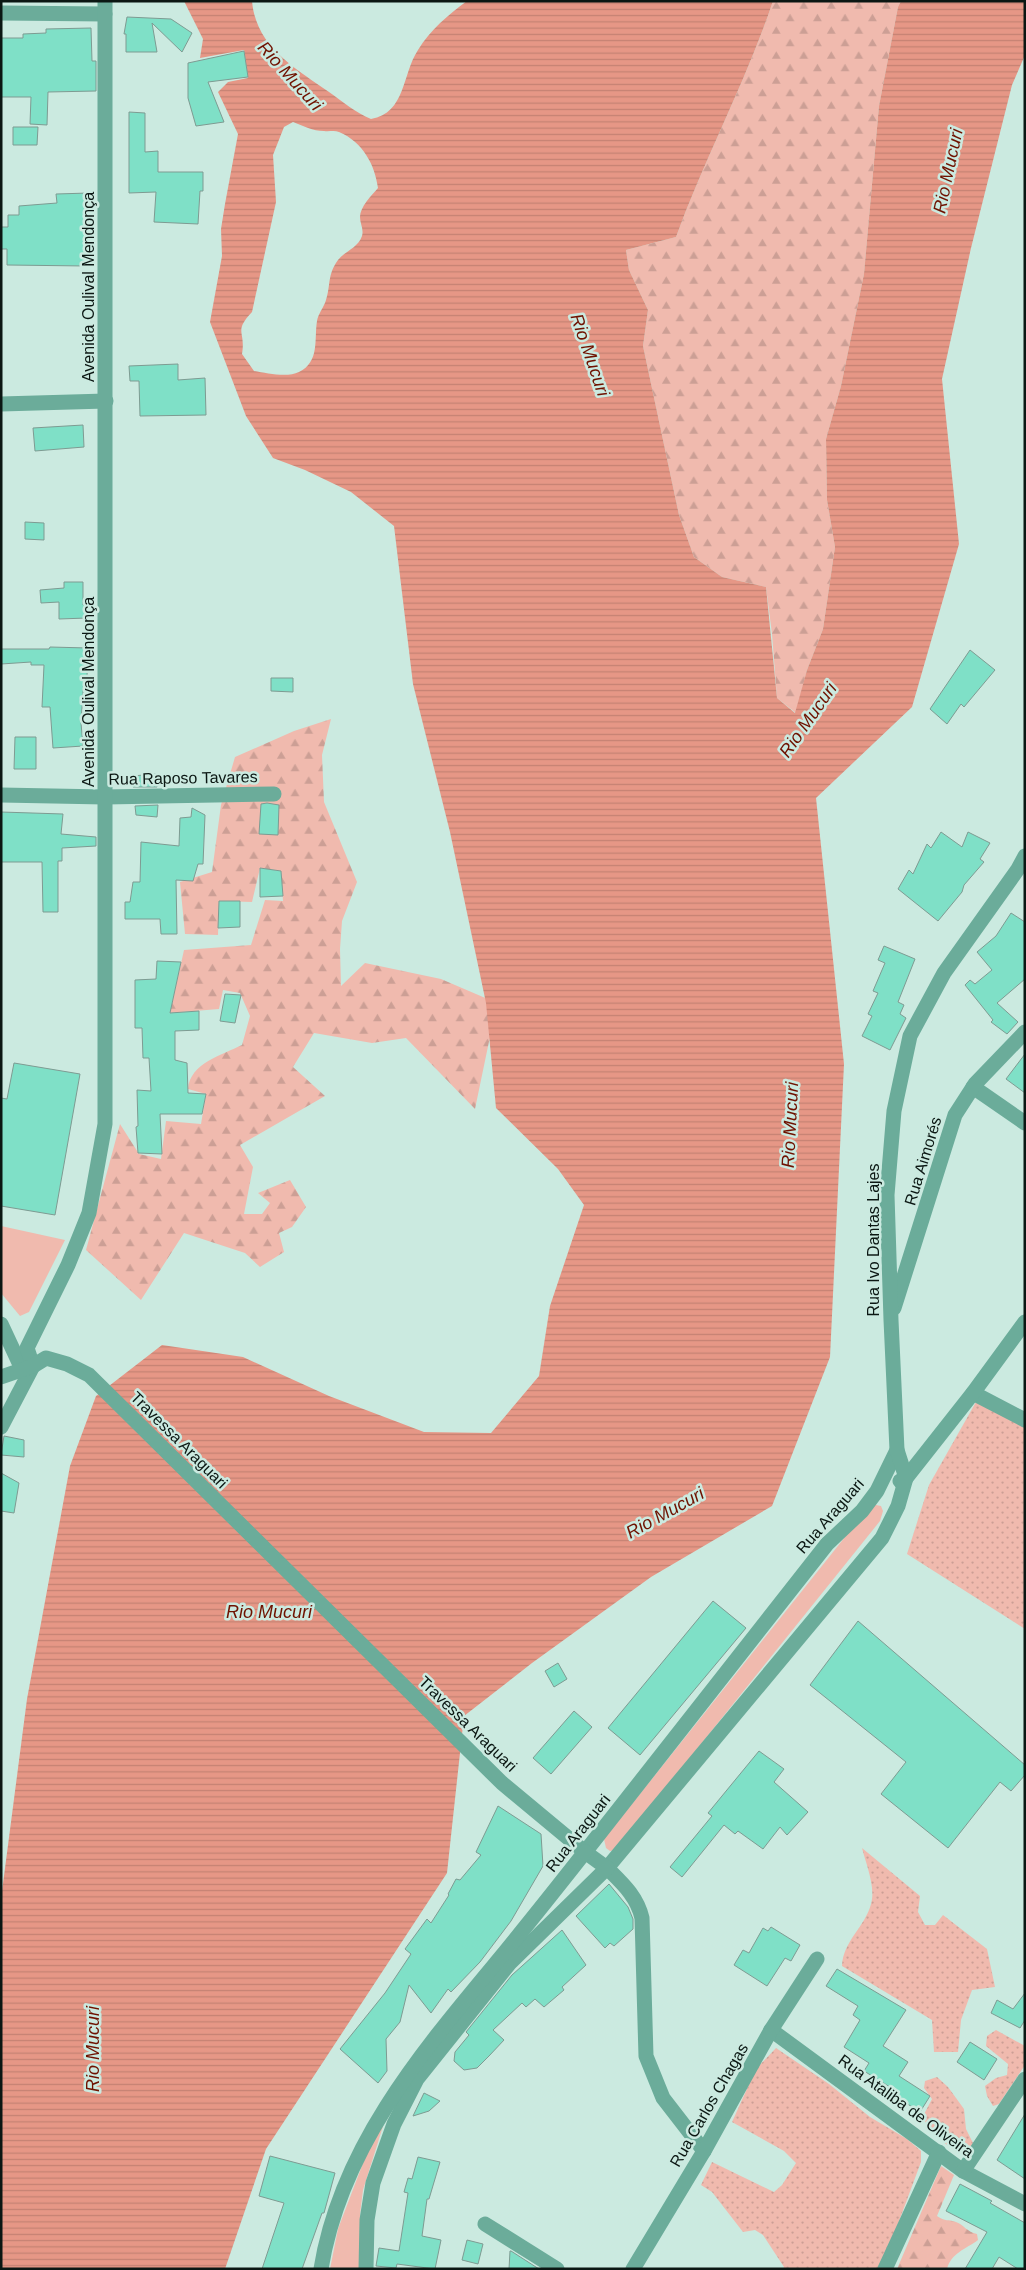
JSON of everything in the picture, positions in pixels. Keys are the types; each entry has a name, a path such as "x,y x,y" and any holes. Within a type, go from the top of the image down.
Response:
{"street":[{"path":"1,13 105,7"},
{"name":"Avenida Oulival Mendonça","path":"28,1368 27,1348 68,1265 89,1213 105,1124 105,7"},
{"path":"1,404 106,401"},
{"name":"Rua Raposo Tavares","path":"1,795 105,797 274,794"},
{"name":"Rua Ivo Dantas Lajes","path":"897,1450 890,1320 887,1195 894,1111 910,1036 944,974 1022,866"},
{"name":"Rua Aimorés","path":"890,1320 955,1114 973,1087 1025,1032"},
{"path":"973,1087 1025,1123"},
{"path":"321,2269 324,2253 349,2174 377,2122 414,2074 509,1964 607,1868 882,1538 898,1506 906,1478 973,1393 1025,1322"},
{"path":"1,1324 28,1368"},
{"name":"Travessa Araguari","path":"28,1368 46,1358 67,1364 89,1375 502,1783 607,1868 630,1892 639,1905 642,1918 646,2056 663,2098 704,2151"},
{"path":"1,1376 28,1368"},
{"path":"1,1427 28,1368"},
{"path":"973,1393 1025,1420"},
{"path":"897,1450 906,1478"},
{"name":"Rua Araguari","path":"414,2074 438,2032 528,1924 827,1544 862,1511 877,1490 897,1450"},
{"path":"877,1490 906,1478"},
{"name":"Rua Carlos Chagas","path":"634,2269 704,2151 771,2030 817,1959"},
{"name":"Rua Ataliba de Oliveira","path":"771,2030 963,2171 1025,2204"},
{"path":"366,2269 367,2220 373,2183 414,2074"},
{"path":"963,2171 1025,2079"},
{"path":"885,2269 939,2152"},
{"path":"485,2224 556,2269"}],"green space":[{"path":"773,1 901,1 898,7 879,106 864,274 841,386 826,439 827,500 835,547 823,629 807,670 796,713 777,698 766,587 722,577 694,557 679,515 643,346 648,310 629,270 626,250 676,237 687,207 751,61"},
{"path":"331,719 322,755 324,802 357,882 342,921 340,949 341,986 365,963 441,979 497,1003 475,1109 406,1038 372,1043 314,1033 293,1067 325,1096 240,1145 253,1167 244,1214 262,1214 270,1203 258,1193 290,1180 306,1207 292,1227 279,1233 284,1252 260,1267 245,1253 184,1233 141,1300 86,1250 120,1124 139,1154 161,1159 166,1121 201,1124 206,1094 188,1089 190,1080 194,1073 208,1061 242,1045 250,1016 240,993 223,990 219,1009 170,1013 184,950 251,945 265,900 283,901 281,871 260,868 252,902 219,901 218,935 185,934 180,882 212,872 221,805 235,757 294,731"},
{"path":"1,1226 65,1240 29,1312 20,1316 1,1293"},
{"path":"976,1402 1025,1427 1025,1629 907,1554 929,1485"},
{"path":"881,1506 883,1511 880,1521 616,1850 610,1851 606,1848 604,1839 869,1507"},
{"path":"862,1848 920,1896 918,1912 925,1925 935,1925 943,1915 987,1949 995,1987 972,1990 961,2020 958,2052 934,2052 932,2020 842,1966 846,1949 864,1920 871,1904 870,1876"},
{"path":"996,2030 1025,2046 1025,2065 999,2104 993,2106 987,2096 985,2086 996,2078 1007,2075 1008,2064 986,2046 987,2036"},
{"path":"776,2048 829,2084 870,2117 907,2139 921,2151 921,2162 892,2240 879,2269 783,2269 784,2267 763,2235 755,2230 743,2232 712,2192 701,2185 712,2162 774,2192 782,2185 796,2163 784,2151 732,2122 756,2069"},
{"path":"937,2077 948,2087 964,2109 966,2129 973,2143 969,2149 959,2154 942,2141 922,2118 932,2099 924,2088 925,2081"},
{"path":"379,2121 384,2123 363,2190 360,2214 360,2269 330,2269 338,2229"},
{"path":"941,2166 954,2175 937,2216 959,2223 977,2234 978,2240 955,2255 947,2269 897,2269"}],"water":[{"name":"Rio Mucuri","path":"184,1 252,1 255,17 261,31 279,55 349,107 371,119 391,109 402,91 418,50 440,23 467,1 773,1 751,61 687,207 676,237 626,250 629,270 648,310 643,346 679,515 694,557 722,577 766,587 777,698 795,713 807,670 823,629 835,547 827,500 826,439 841,386 864,274 879,106 898,7 901,1 1025,1 1025,55 1012,85 971,248 942,379 959,544 912,707 816,798 844,1064 830,1357 772,1506 651,1577 532,1663 464,1716 447,1873 266,2149 225,2269 1,2269 1,1899 27,1699 70,1466 96,1396 162,1345 243,1357 329,1396 424,1432 491,1433 539,1376 550,1306 584,1205 558,1169 496,1108 486,1003 450,832 413,684 394,526 351,492 305,470 273,458 246,416 210,322 222,256 221,229 238,134 218,92 228,82 248,78 244,50 200,58 203,39","holes":["293,122 316,130 339,132 355,142 371,163 378,188 366,202 360,213 363,231 360,240 338,260 332,270 328,295 318,318 313,356 306,368 289,375 254,371 242,354 241,332 243,324 252,312 276,202 273,155 284,127"]}],"building":[{"path":"127,17 171,19 192,33 182,52 152,23 157,52 126,52 126,34 124,34"},
{"path":"91,28 92,61 96,61 96,91 48,92 47,125 30,124 31,97 1,97 1,38 23,38 23,34 46,33 46,29"},
{"path":"244,51 248,77 208,82 224,122 196,126 188,98 188,63"},
{"path":"129,112 145,113 145,152 158,151 158,172 203,172 203,191 200,191 198,224 154,222 156,192 129,193"},
{"path":"13,127 38,127 37,145 13,145"},
{"path":"89,193 86,266 7,265 7,249 1,249 1,227 8,227 8,215 19,215 19,206 57,203 56,194"},
{"path":"178,364 178,380 205,378 206,415 140,416 139,381 130,381 129,366"},
{"path":"83,425 84,447 35,451 33,428"},
{"path":"25,522 44,523 44,540 25,539"},
{"path":"64,582 83,582 83,605 87,604 87,618 59,619 59,602 41,603 40,590 64,588"},
{"path":"50,647 88,648 87,677 84,677 81,723 83,746 53,748 50,707 42,707 44,665 31,665 31,662 1,664 1,649 49,649"},
{"path":"970,650 995,670 964,707 961,704 947,724 930,709"},
{"path":"271,678 293,678 293,692 271,691"},
{"path":"15,737 36,737 36,769 14,769"},
{"path":"156,774 157,787 133,787 132,776"},
{"path":"261,804 279,805 278,835 259,834"},
{"path":"158,805 157,817 136,815 135,806"},
{"path":"192,808 205,815 203,864 198,864 193,881 176,880 177,934 161,934 160,919 125,919 125,902 130,902 133,882 140,882 141,842 179,846 180,818 191,817"},
{"path":"1,812 63,814 61,834 96,837 96,846 62,848 62,861 58,861 58,912 43,912 42,862 1,862"},
{"path":"941,832 962,847 968,832 990,843 980,859 984,862 964,885 962,892 938,921 898,889 909,870 913,874 927,844 931,848"},
{"path":"260,868 281,871 283,896 260,897"},
{"path":"219,901 240,901 240,927 218,928"},
{"path":"1011,913 1025,922 1025,979 997,1003 1018,1022 1007,1034 991,1022 993,1020 965,985 970,980 975,984 992,970 977,952 996,936"},
{"path":"884,946 915,959 898,1002 904,1005 900,1014 906,1018 890,1050 862,1036 872,1016 868,1014 878,993 873,991 885,963 878,960"},
{"path":"157,961 181,962 170,1013 199,1011 199,1030 175,1031 175,1060 187,1063 188,1093 206,1094 202,1114 160,1114 162,1154 138,1153 136,1127 138,1126 137,1090 151,1091 149,1058 143,1058 142,1028 135,1028 135,980 156,979"},
{"path":"225,994 241,995 235,1023 220,1021"},
{"path":"1025,1054 1025,1093 1006,1079"},
{"path":"14,1063 80,1074 55,1215 1,1206 1,1098 7,1099"},
{"path":"4,1436 24,1440 24,1457 1,1455"},
{"path":"1,1473 19,1483 14,1513 1,1511"},
{"path":"713,1601 746,1628 640,1755 608,1728"},
{"path":"858,1621 1025,1765 1025,1775 1011,1791 1000,1782 948,1848 881,1794 906,1762 810,1685"},
{"path":"558,1663 567,1679 554,1687 545,1671"},
{"path":"574,1711 592,1727 551,1774 533,1758"},
{"path":"759,1751 784,1769 774,1782 808,1812 787,1835 780,1827 763,1849 738,1831 735,1834 724,1825 682,1877 670,1867 712,1816 708,1813"},
{"path":"498,1806 541,1834 543,1866 511,1921 480,1962 451,1992 448,1989 431,2013 409,1985 400,2022 386,2039 387,2071 378,2083 340,2049 385,1993 411,1954 405,1949 427,1919 431,1923 449,1895 456,1879 460,1880 481,1855 476,1852"},
{"path":"609,1884 628,1907 633,1919 633,1929 614,1946 610,1943 605,1948 576,1916"},
{"path":"771,1927 800,1945 791,1961 785,1958 767,1986 734,1965 743,1950 749,1953 763,1928 768,1931"},
{"path":"562,1930 586,1965 562,1987 564,1990 544,2007 535,1999 526,2007 522,2003 493,2030 504,2040 477,2068 464,2070 454,2061 455,2052 469,2035 466,2032 512,1975"},
{"path":"837,1969 906,2010 883,2046 908,2062 899,2076 930,2096 920,2112 895,2096 898,2092 864,2071 869,2063 844,2047 860,2020 853,2015 858,2006 826,1986"},
{"path":"1025,1993 1025,2020 1020,2028 991,2013 997,2000 1013,2009"},
{"path":"970,2042 997,2059 984,2080 957,2062"},
{"path":"424,2093 440,2101 429,2111 413,2116"},
{"path":"1025,2114 1025,2179 997,2160"},
{"path":"270,2156 335,2173 324,2213 322,2213 302,2269 262,2269 284,2203 259,2196"},
{"path":"418,2157 440,2162 429,2199 427,2199 422,2236 441,2240 435,2269 397,2264 396,2268 376,2266 379,2248 399,2251 408,2193 404,2192 408,2178 412,2179"},
{"path":"960,2184 992,2201 990,2203 1025,2223 1025,2269 1018,2269 999,2257 992,2269 965,2269 987,2232 946,2211"},
{"path":"467,2240 483,2244 478,2264 462,2260"},
{"path":"511,2251 539,2269 509,2269"}]}
